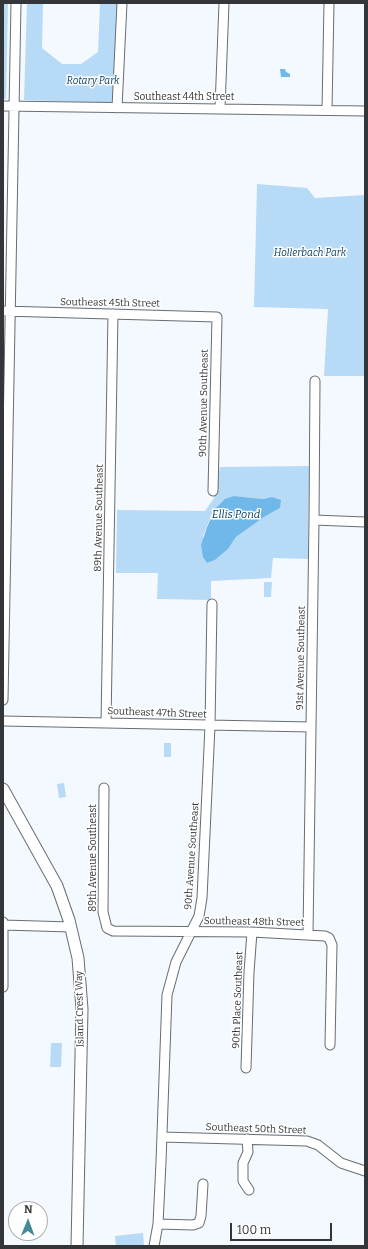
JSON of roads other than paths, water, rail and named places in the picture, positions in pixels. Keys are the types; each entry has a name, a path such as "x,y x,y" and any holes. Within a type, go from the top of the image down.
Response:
{"main road":[{"name":"Island Crest Way","path":"3,789 53,877 71,927 79,966 82,1003 77,1246"}],"street":[{"path":"3,700 8,223 14,106 16,3"},
{"path":"117,108 122,3"},
{"path":"220,108 224,3"},
{"path":"326,110 329,3"},
{"name":"Southeast 44th Street","path":"3,106 365,111"},
{"name":"Southeast 45th Street","path":"7,311 217,316"},
{"name":"89th Avenue Southeast","path":"106,723 113,314"},
{"name":"90th Avenue Southeast","path":"213,490 217,316"},
{"name":"91st Avenue Southeast","path":"308,934 314,520 314,381"},
{"path":"314,520 365,522"},
{"name":"90th Avenue Southeast","path":"154,1246 158,1224 167,995 176,962 199,916 202,898 210,726 212,604"},
{"name":"Southeast 47th Street","path":"3,720 311,728"},
{"name":"89th Avenue Southeast","path":"104,788 103,912 107,928"},
{"path":"3,988 3,924 71,927"},
{"name":"Southeast 48th Street","path":"107,928 113,931 318,934 329,938 332,945 330,1045"},
{"name":"90th Place Southeast","path":"246,1068 249,972 252,932"},
{"name":"Southeast 50th Street","path":"162,1137 307,1142 318,1146 341,1163 365,1172"},
{"path":"247,1139 248,1152 243,1163 243,1169 244,1180 249,1190"},
{"path":"158,1224 193,1225 199,1223 201,1216 203,1184"}],"water":[{"path":"280,69 285,69 286,72 290,74 290,77 281,77"},
{"name":"Ellis Pond","path":"234,496 263,499 272,497 281,500 280,508 264,517 236,537 228,549 215,560 207,563 203,557 201,545 207,527 215,509 225,499"}],"park label":[{"name":"Rotary Park","path":"93,81"},
{"name":"Hollerbach Park","path":"310,253"}]}
